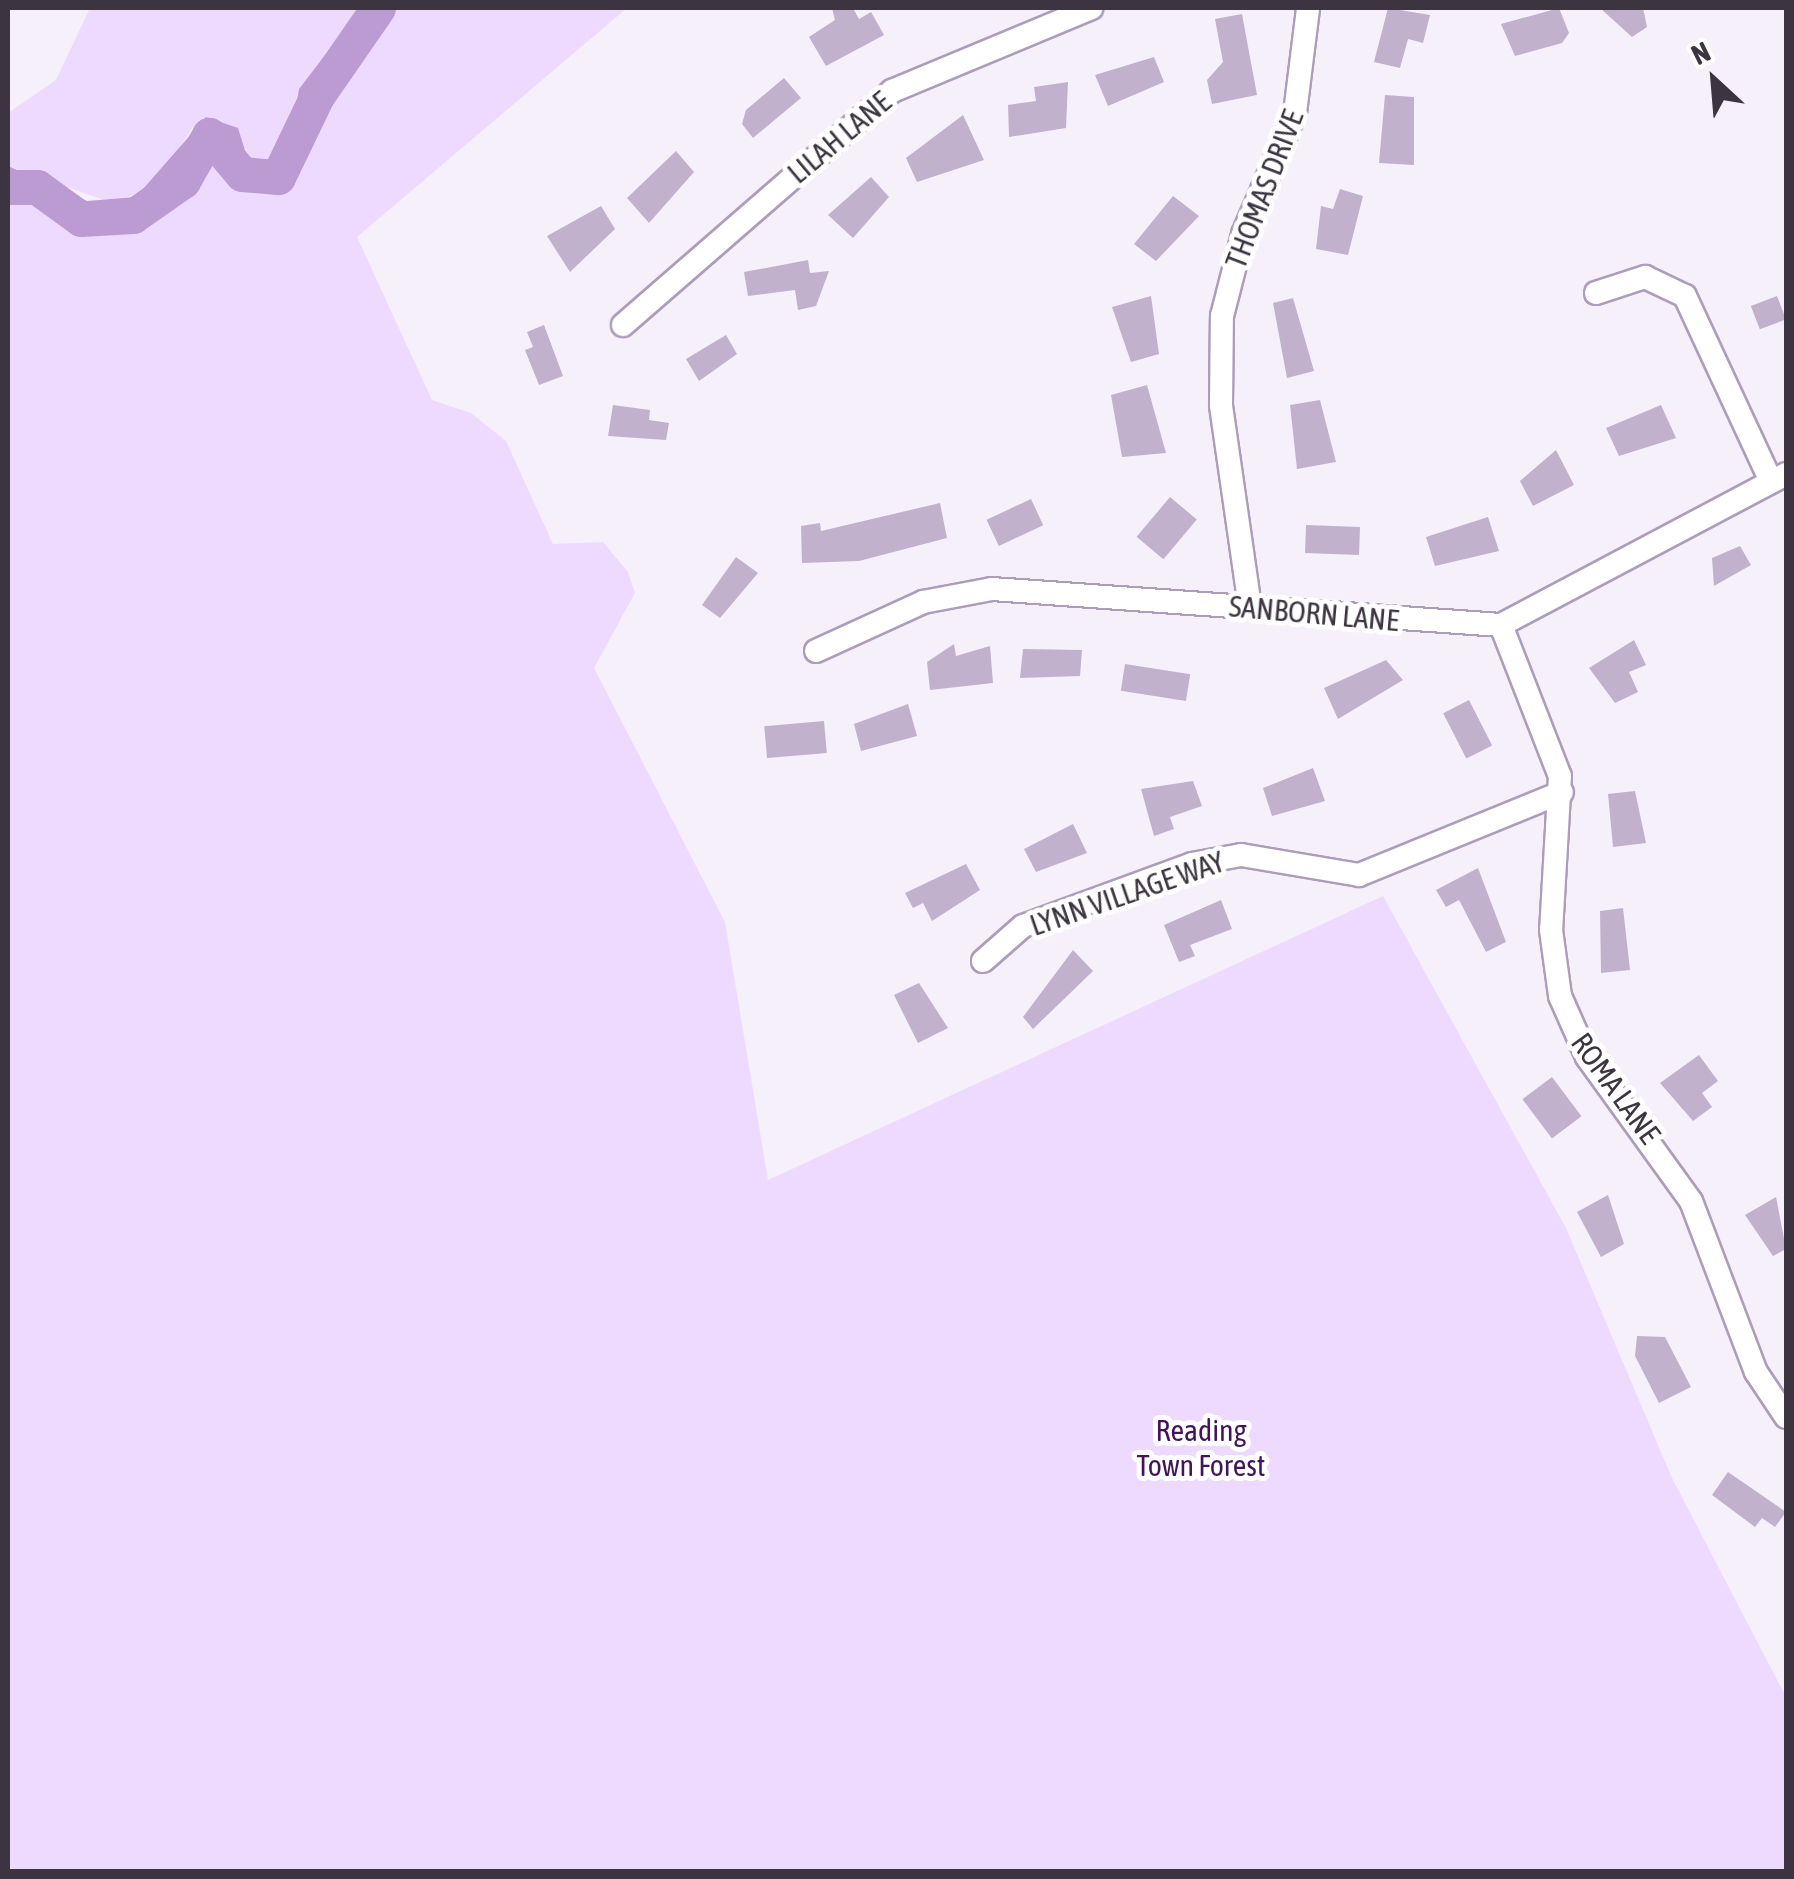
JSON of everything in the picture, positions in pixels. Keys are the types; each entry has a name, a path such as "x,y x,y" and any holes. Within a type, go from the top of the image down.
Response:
{"street":[{"name":"LILAH LANE","path":"622,325 892,91 1091,8"},
{"name":"THOMAS DRIVE","path":"1250,607 1220,405 1222,316 1244,234 1295,114 1308,8"},
{"path":"1501,625 1779,478 1685,296 1645,277 1596,293"},
{"name":"SANBORN LANE","path":"816,650 973,590 1501,625"},
{"name":"ROMA LANE","path":"1501,625 1562,792 1551,930 1560,996 1586,1057 1691,1201 1756,1372 1786,1417"},
{"name":"LYNN VILLAGE WAY","path":"983,961 1023,926 1192,864 1240,855 1360,876 1562,792"}],"green space":[{"path":"90,8 361,8 299,89 280,156 254,165 245,149 193,127 157,182 115,204 8,166 8,113 56,80"},
{"name":"Reading Town Forest","path":"378,8 627,8 357,237 432,400 471,413 506,441 553,544 603,542 628,572 635,593 594,668 725,922 768,1180 1383,896 1566,1228 1672,1478 1786,1697 1786,1871 8,1872 8,187 37,187 103,223 164,198 209,135 242,174 290,166 317,96"}],"shaded area":[{"path":"361,8 378,8 317,96 278,177 242,174 209,135 164,198 103,223 37,187 8,187 8,166 87,201 136,197 206,117 238,128 247,157 263,167 289,142 299,89"}],"building":[{"path":"832,8 853,8 859,19 871,12 884,35 826,66 809,37 835,20"},
{"path":"1388,8 1430,15 1423,43 1408,39 1400,68 1374,62"},
{"path":"1559,8 1569,33 1562,43 1515,56 1501,24"},
{"path":"1600,8 1643,8 1647,27 1632,37"},
{"path":"1242,14 1257,95 1212,104 1207,80 1223,62 1215,19"},
{"path":"1154,57 1164,82 1108,106 1095,75"},
{"path":"784,78 801,98 753,138 742,124 746,110"},
{"path":"1068,82 1066,128 1009,137 1008,105 1036,101 1034,87"},
{"path":"1385,95 1414,97 1414,165 1379,163"},
{"path":"963,115 984,160 917,182 906,158"},
{"path":"676,151 694,172 649,223 627,198"},
{"path":"871,177 889,197 853,238 828,215"},
{"path":"1340,189 1363,196 1348,255 1316,249 1321,206 1333,209"},
{"path":"1173,196 1199,216 1156,261 1134,244"},
{"path":"601,206 615,229 570,272 547,236"},
{"path":"808,260 810,273 829,271 816,306 798,310 795,290 748,296 744,272"},
{"path":"1151,296 1159,354 1131,362 1112,307"},
{"path":"1777,296 1786,319 1760,329 1751,306"},
{"path":"1293,298 1314,371 1287,378 1273,303"},
{"path":"544,325 563,376 539,385 525,350 533,347 527,332"},
{"path":"726,335 737,354 699,381 686,359"},
{"path":"1147,385 1166,453 1122,457 1111,395"},
{"path":"1320,400 1336,462 1297,469 1290,405"},
{"path":"613,405 650,410 649,420 669,423 666,440 608,436"},
{"path":"1661,405 1676,438 1619,456 1606,428"},
{"path":"1556,450 1574,485 1533,506 1520,481"},
{"path":"1170,497 1197,519 1163,559 1137,537"},
{"path":"1031,499 1043,525 999,546 987,520"},
{"path":"940,503 947,538 859,561 802,563 801,526 820,523 821,531"},
{"path":"1488,517 1499,551 1435,566 1426,537"},
{"path":"1306,525 1360,527 1359,555 1305,553"},
{"path":"1740,546 1751,565 1714,586 1712,558"},
{"path":"736,557 758,573 720,618 702,605"},
{"path":"1634,640 1646,665 1629,672 1638,692 1615,703 1589,668"},
{"path":"954,644 956,656 990,646 993,683 930,690 927,662"},
{"path":"1023,649 1082,650 1080,676 1020,678"},
{"path":"1386,660 1403,680 1338,719 1324,688"},
{"path":"1125,664 1190,674 1186,701 1121,691"},
{"path":"1469,700 1492,745 1466,759 1443,713"},
{"path":"908,704 917,736 861,751 854,724"},
{"path":"824,721 827,753 767,758 764,726"},
{"path":"1313,768 1325,801 1272,816 1263,788"},
{"path":"1193,781 1202,806 1170,817 1174,829 1154,836 1141,789"},
{"path":"1635,791 1646,843 1613,847 1608,794"},
{"path":"1073,824 1087,853 1036,872 1024,849"},
{"path":"966,864 980,890 932,921 923,903 913,908 905,893"},
{"path":"1478,868 1506,942 1486,952 1459,900 1446,907 1436,890"},
{"path":"1221,900 1232,929 1190,945 1195,956 1179,962 1164,925"},
{"path":"1623,908 1630,970 1601,973 1600,911"},
{"path":"1073,950 1093,971 1033,1029 1023,1017"},
{"path":"919,983 948,1028 918,1043 894,995"},
{"path":"1699,1055 1718,1081 1702,1093 1712,1107 1693,1121 1660,1083"},
{"path":"1552,1077 1581,1116 1552,1138 1522,1099"},
{"path":"1608,1195 1624,1244 1601,1257 1577,1212"},
{"path":"1776,1197 1786,1249 1773,1256 1745,1215"},
{"path":"1637,1336 1665,1337 1691,1387 1659,1403 1635,1356"},
{"path":"1728,1472 1786,1512 1775,1527 1762,1518 1755,1527 1712,1495"}],"waterway":[{"path":"8,187 37,187 81,219 133,216 183,181 209,135 242,174 278,177 317,96 378,8"}]}
